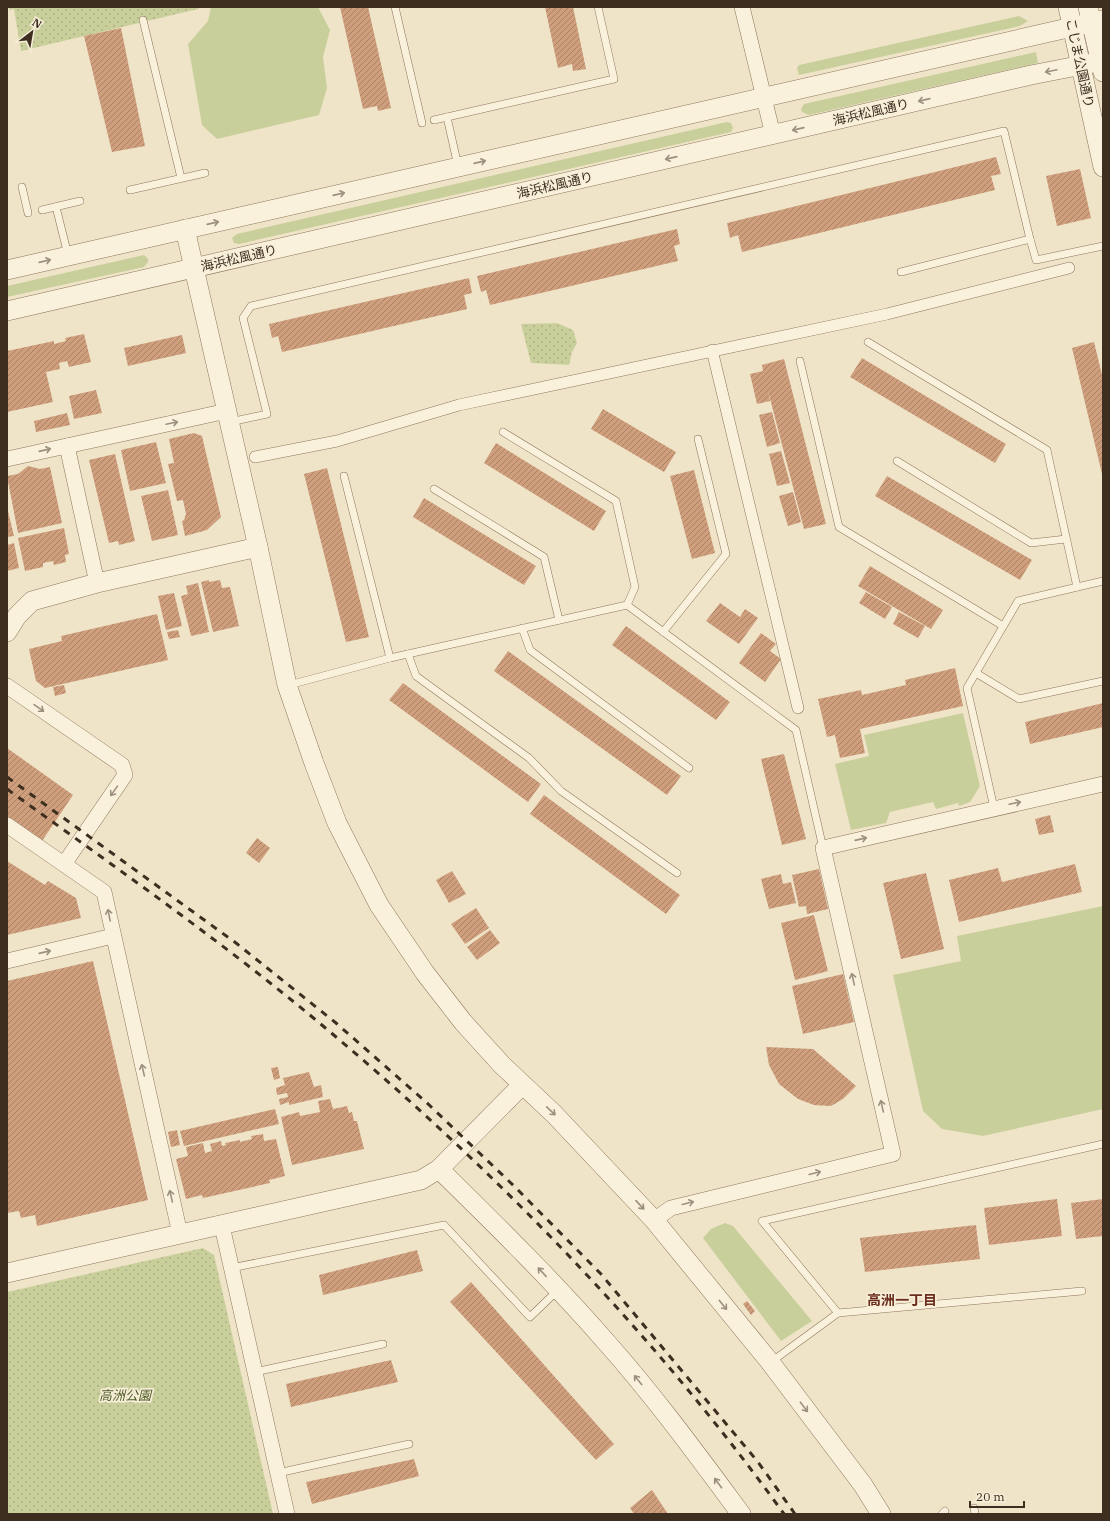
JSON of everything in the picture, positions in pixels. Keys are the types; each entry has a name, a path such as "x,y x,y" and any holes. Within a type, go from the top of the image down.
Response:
{"street":[{"path":"742,7 773,135"},
{"name":"こじま公園通り","path":"1068,7 1103,167"},
{"path":"7,270 1072,26 1094,16"},
{"name":"こじま公園通り","path":"1094,16 1102,64"},
{"name":"海浜松風通り","path":"7,311 1081,65 1102,64"},
{"path":"185,229 258,548 287,685 337,823 379,904 425,973 463,1022 522,1085 554,1114 654,1220 770,1362 863,1485 881,1514"},
{"path":"256,457 337,441 459,405 887,314 1069,268"},
{"path":"712,350 798,708"},
{"path":"7,459 67,446 228,417"},
{"path":"67,446 98,583"},
{"path":"7,632 17,616 32,601 98,583 258,548"},
{"path":"7,686 122,765 125,775 64,864"},
{"path":"654,1220 671,1208 893,1154 824,848 1103,784"},
{"path":"7,824 104,892 180,1234"},
{"path":"7,961 113,936"},
{"path":"7,1273 422,1180 439,1169 522,1085"},
{"path":"439,1169 559,1290 608,1344 685,1439 741,1514"},
{"path":"222,1226 287,1514"}],"lane":[{"path":"395,7 422,123"},
{"path":"434,120 614,79 598,7"},
{"path":"143,20 181,178"},
{"path":"447,117 458,167"},
{"path":"228,417 267,414 243,318 251,306 1004,131 1036,260 1103,246"},
{"path":"130,190 205,173"},
{"path":"22,187 28,213"},
{"path":"42,210 80,201"},
{"path":"56,207 68,256"},
{"path":"901,272 1030,239"},
{"path":"868,342 1047,450 1077,587"},
{"path":"800,361 839,527 1003,626"},
{"path":"503,432 616,502 635,587 627,605"},
{"path":"663,632 726,554 698,439"},
{"path":"898,461 1031,543 1066,539"},
{"path":"344,476 390,658"},
{"path":"434,489 544,557 559,620"},
{"path":"994,808 967,688 1018,601 1103,581"},
{"path":"287,685 390,658 627,605 796,730 824,848"},
{"path":"522,628 530,650 689,768"},
{"path":"408,654 416,676 529,758 562,790 677,873"},
{"path":"976,673 1019,699 1103,681"},
{"path":"838,1313 762,1221 1103,1144"},
{"path":"231,1268 444,1225 530,1317 559,1290"},
{"path":"770,1362 838,1313 1082,1291"},
{"path":"254,1372 383,1344"},
{"path":"278,1473 409,1444"}],"green space":[{"path":"8,7 200,7 198,9 21,51 14,9 10,10"},
{"path":"211,7 318,7 330,30 323,57 327,88 319,115 217,139 202,125 188,44 208,21"},
{"path":"1019,16 1028,21 1020,26 799,75 797,68 799,65"},
{"path":"1036,52 1038,63 809,115 802,112 801,109 804,104"},
{"path":"727,122 731,123 733,128 731,132 239,244 234,243 232,238 237,234"},
{"path":"144,255 148,259 148,262 144,267 7,297 7,286"},
{"path":"557,323 573,330 577,343 572,352 569,365 531,363 521,324"},
{"path":"963,713 980,786 970,802 959,806 958,803 936,809 933,802 890,812 886,823 851,830 835,764 869,756 864,735"},
{"path":"1103,906 1103,1109 983,1136 942,1129 923,1111 893,975 961,961 957,936"},
{"path":"725,1223 733,1226 812,1321 781,1341 703,1238 711,1229"},
{"name":"高洲公園","path":"203,1248 214,1255 273,1514 7,1514 7,1292"}],"building":[{"path":"340,7 368,7 391,108 378,111 377,106 363,109"},
{"path":"545,7 573,7 586,69 573,71 572,64 558,68"},
{"path":"121,28 145,146 112,152 84,36"},
{"path":"996,157 1001,174 991,176 995,190 742,252 738,235 730,238 727,223"},
{"path":"1080,169 1091,218 1057,226 1046,176"},
{"path":"677,229 680,244 674,246 678,261 490,305 486,290 481,292 477,276"},
{"path":"469,278 472,293 464,295 467,309 282,352 278,336 272,338 269,324"},
{"path":"84,334 91,362 69,367 67,361 59,363 60,369 46,372 53,402 7,412 7,351 54,341 54,344 66,341 65,338"},
{"path":"182,335 186,353 128,366 124,348"},
{"path":"1094,342 1103,379 1102,474 1072,348"},
{"path":"862,358 1006,444 995,463 850,377"},
{"path":"784,359 826,524 804,529 768,391 770,401 757,404 750,374 763,371 762,365"},
{"path":"96,390 102,413 74,419 69,396"},
{"path":"603,409 676,452 664,472 591,429"},
{"path":"772,412 780,443 767,447 759,415"},
{"path":"67,413 70,425 36,432 34,421"},
{"path":"194,433 202,436 221,517 207,530 185,536 182,521 184,520 186,514 183,500 177,501 168,464 174,463 169,439"},
{"path":"156,442 166,483 130,491 121,450"},
{"path":"496,443 606,511 594,531 484,463"},
{"path":"781,451 790,483 777,486 769,454"},
{"path":"115,454 135,541 119,545 118,541 109,543 89,460"},
{"path":"28,466 40,469 50,467 62,523 18,533 7,476 18,474"},
{"path":"327,468 369,637 346,642 304,474"},
{"path":"694,470 715,553 692,559 670,476"},
{"path":"887,476 1032,560 1020,580 875,496"},
{"path":"168,490 178,535 152,541 141,496"},
{"path":"793,492 801,522 788,526 779,496"},
{"path":"424,498 536,566 524,585 413,517"},
{"path":"7,507 14,536 7,537"},
{"path":"64,528 69,554 65,555 66,562 54,565 53,561 43,563 43,567 25,571 18,538"},
{"path":"14,543 19,568 7,571 7,545"},
{"path":"870,566 943,610 931,629 858,586"},
{"path":"209,580 209,582 220,580 222,588 230,587 239,626 213,632 201,582"},
{"path":"198,583 209,632 191,636 181,596 188,594 186,586"},
{"path":"866,592 892,607 885,619 859,603"},
{"path":"174,593 182,626 166,630 158,596"},
{"path":"720,603 740,617 745,609 758,618 739,644 706,621"},
{"path":"899,612 925,626 918,638 893,624"},
{"path":"157,614 168,660 45,688 36,681 29,649 62,641 61,636"},
{"path":"626,626 730,702 716,720 612,645"},
{"path":"178,630 180,637 169,639 167,632"},
{"path":"761,633 776,644 770,651 781,659 765,682 739,663"},
{"path":"508,651 681,776 667,795 494,671"},
{"path":"955,668 963,706 860,729 865,753 840,758 835,735 827,737 818,699 861,690 862,695 906,685 905,680"},
{"path":"403,683 541,784 528,802 389,700"},
{"path":"64,685 66,693 55,696 53,687"},
{"path":"1103,703 1103,727 1030,744 1025,722"},
{"path":"7,748 73,795 42,841 7,816"},
{"path":"784,754 806,839 782,845 761,759"},
{"path":"544,795 680,895 666,914 530,814"},
{"path":"1050,815 1054,832 1039,835 1035,819"},
{"path":"257,838 270,848 259,863 246,853"},
{"path":"7,861 45,885 48,881 76,898 81,918 7,935"},
{"path":"1075,864 1082,892 959,922 949,880 998,868 1002,882"},
{"path":"819,869 828,909 807,914 806,906 799,907 792,875"},
{"path":"452,871 466,894 449,903 436,880"},
{"path":"926,873 944,949 901,959 883,883"},
{"path":"781,874 783,884 791,882 796,903 769,909 761,879"},
{"path":"476,908 489,928 465,944 451,924"},
{"path":"814,915 828,971 795,980 781,923"},
{"path":"490,930 500,943 477,960 467,947"},
{"path":"93,961 148,1200 37,1226 35,1215 21,1218 19,1211 7,1213 7,981"},
{"path":"843,974 854,1022 803,1034 792,986"},
{"path":"766,1047 813,1049 856,1086 843,1099 831,1106 814,1105 798,1099 779,1084 769,1065"},
{"path":"278,1067 280,1078 274,1080 271,1068"},
{"path":"309,1072 314,1087 321,1085 323,1097 289,1105 289,1102 280,1105 279,1099 288,1097 287,1093 277,1095 276,1088 285,1085 283,1078"},
{"path":"330,1099 333,1109 347,1106 349,1113 352,1112 354,1121 357,1121 364,1149 292,1165 281,1117 299,1112 300,1116 320,1112 318,1101"},
{"path":"275,1109 279,1124 184,1146 180,1131"},
{"path":"177,1130 180,1145 171,1147 168,1132"},
{"path":"263,1134 264,1141 276,1139 285,1176 269,1180 270,1183 203,1198 202,1195 186,1199 176,1159 188,1156 186,1147 203,1143 205,1153 212,1151 210,1144 221,1141 222,1146 226,1145 225,1143 240,1140 240,1142 252,1139 251,1136"},
{"path":"1057,1199 1062,1236 989,1245 984,1208"},
{"path":"1103,1199 1103,1236 1076,1239 1071,1203"},
{"path":"976,1225 980,1259 865,1272 860,1238"},
{"path":"417,1250 423,1271 323,1295 319,1275"},
{"path":"471,1282 614,1444 596,1460 450,1302"},
{"path":"747,1301 755,1311 751,1315 743,1304"},
{"path":"391,1360 398,1382 291,1407 286,1384"},
{"path":"414,1459 419,1476 312,1504 306,1482"},
{"path":"652,1490 668,1514 634,1514 630,1508"}],"railway":[{"path":"7,777 236,943 336,1023 426,1102 514,1186 601,1274 758,1462 795,1514"},
{"path":"7,789 211,937 251,968 329,1031 392,1085 453,1141 572,1259 628,1320 682,1383 784,1514"}],"district":[{"name":"高洲一丁目","path":"902,1300"}]}
